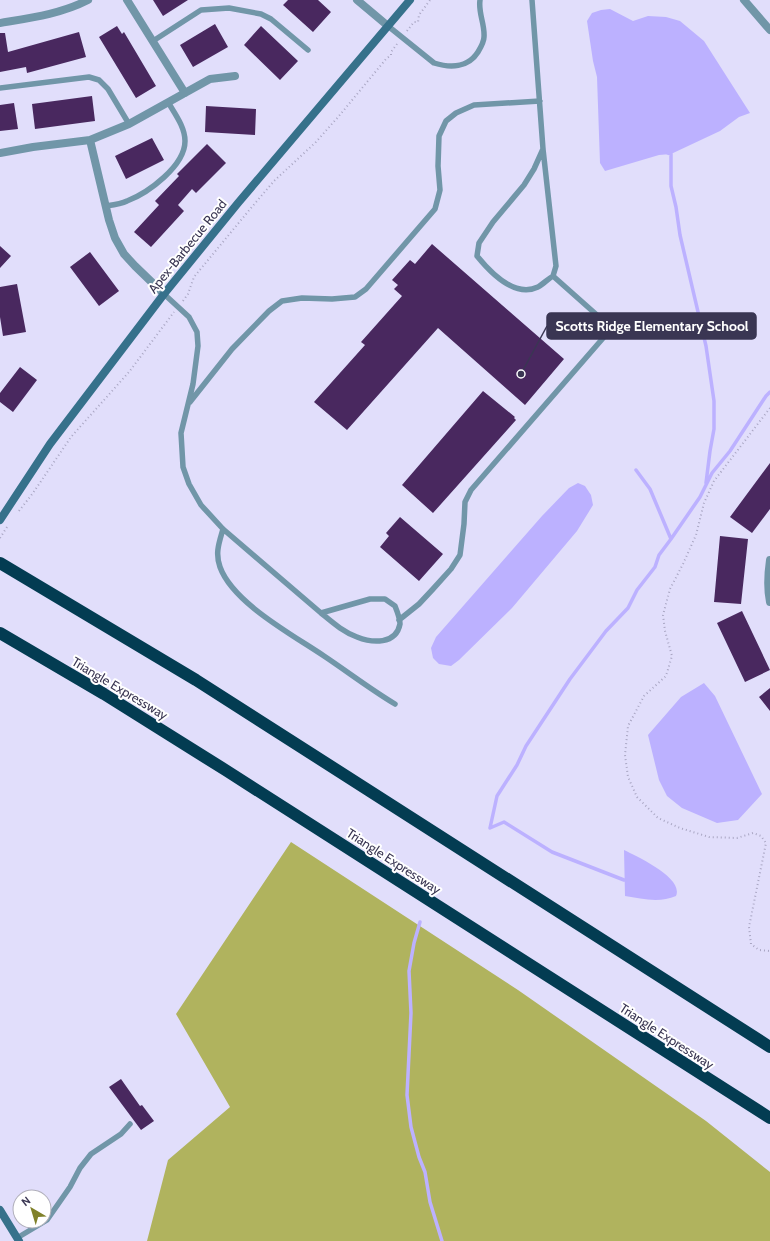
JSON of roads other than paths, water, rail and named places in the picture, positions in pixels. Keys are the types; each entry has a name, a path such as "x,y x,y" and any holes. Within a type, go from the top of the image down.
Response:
{"highway":[{"path":"0,563 196,680 770,1047"},
{"name":"Triangle Expressway","path":"0,633 104,694 228,770 770,1118"}],"street":[{"path":"0,22 30,18 57,12 76,6 88,0"},
{"path":"127,0 184,92"},
{"path":"357,0 388,26"},
{"name":"Apex-Barbecue Road","path":"0,520 50,444 164,294 238,202 410,0"},
{"path":"744,0 770,30"},
{"path":"0,153 33,147 90,140 129,124 184,92 210,79 235,76"},
{"path":"90,140 109,220 115,238 124,254 164,294"},
{"path":"770,560 768,573 768,595 770,602"},
{"path":"0,1210 18,1240"}],"lane":[{"path":"388,26 434,63 443,66 465,64 472,60 477,54 484,39 484,28 479,7 480,0"},
{"path":"532,0 543,149 556,266 553,276 537,288 523,290 504,283 487,268 477,256 479,243 524,185 534,169 543,149"},
{"path":"153,41 201,10 229,8 261,14 271,19 308,50"},
{"path":"0,88 89,77 99,80 108,89 129,124"},
{"path":"188,404 232,349 269,311 282,302 302,298 332,299 355,297 366,289 435,209 440,190 438,166 440,136 446,121 456,113 474,105 540,101"},
{"path":"106,206 127,202 159,182 176,165 182,154 185,142 183,129 168,102"},
{"path":"399,620 420,604 451,569 460,555 465,502 471,490 604,337 607,330 607,324 553,276"},
{"path":"164,294 190,317 197,332 198,346 193,384 181,433 183,467 189,484 201,505 223,529 321,613 337,626 355,636 372,642 389,639 396,633 400,623 395,606 385,599 370,599 321,613"},
{"path":"223,529 217,549 220,568 234,590 255,610 395,704"},
{"path":"18,1240 47,1220 70,1187 80,1168 91,1154 121,1134 130,1124"}],"waterway":[{"path":"668,153 671,154 671,186 680,235 706,346 714,401 714,429 706,483"},
{"path":"490,828 497,796 517,765 526,746 570,679 606,631 628,608 637,590 655,567 659,555 700,497 712,473 730,451 770,392"},
{"path":"636,470 650,489 671,539"},
{"path":"490,828 504,822 552,852 624,880"},
{"path":"420,922 414,943 409,971 411,1013 407,1095 411,1127 419,1157 425,1172 430,1202 442,1241"}],"place":[{"name":"Scotts Ridge Elementary School","path":"521,374"}]}
